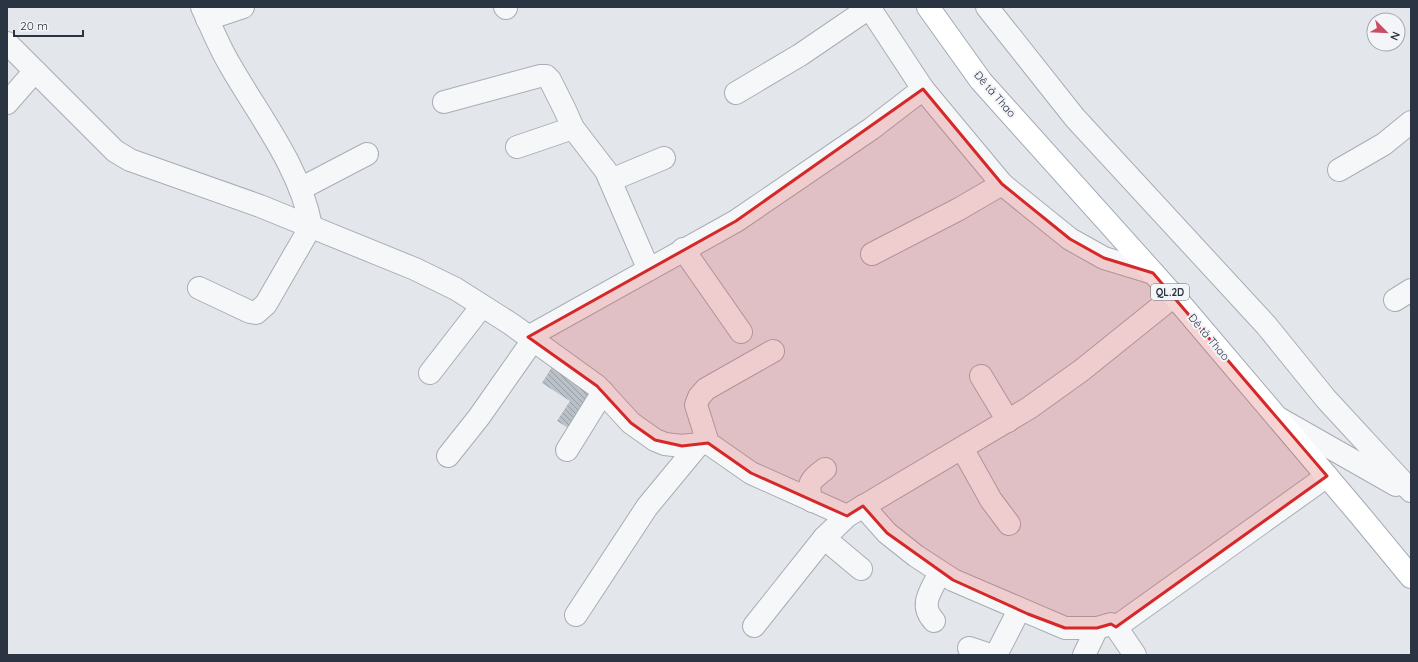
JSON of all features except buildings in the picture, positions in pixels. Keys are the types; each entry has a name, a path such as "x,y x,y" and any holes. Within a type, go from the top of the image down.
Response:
{"main road":[{"name":"Đê tả Thao","path":"928,7 981,81 1174,296 1411,577"}],"street":[{"path":"200,288 250,312 256,313 266,304 311,226 300,189 281,152 229,64 205,13 243,7"},
{"path":"988,7 1075,118 1266,325 1331,404 1411,492"},
{"path":"736,93 800,55 869,8 923,89 1002,184 1070,239 1104,258 1154,273"},
{"path":"7,43 115,152 130,160 216,190 311,226 415,269 456,289 574,368 603,392 631,423 654,440 665,444 682,446 704,443 751,473 812,501 855,511 887,532 916,556 953,580 1019,610 1065,628 1107,628 1135,655"},
{"path":"7,103 35,71"},
{"path":"444,102 540,76 546,76 550,80 565,110 572,128 606,171 611,180 648,268"},
{"path":"448,456 494,397 531,338 648,268 736,221 871,129 923,89"},
{"path":"1339,170 1384,144 1411,122"},
{"path":"517,147 572,128"},
{"path":"300,189 367,154"},
{"path":"611,180 664,158"},
{"path":"872,254 959,209 1002,184"},
{"path":"683,249 741,332"},
{"path":"754,626 824,538 855,511 1029,408 1082,370 1174,296"},
{"path":"430,374 482,306"},
{"path":"704,443 696,405 700,397 706,389 773,351"},
{"path":"982,376 1008,421"},
{"path":"567,450 603,392"},
{"path":"1278,418 1411,492"},
{"path":"576,615 647,507 704,443"},
{"path":"962,448 991,500 1009,524"},
{"path":"812,501 808,489 810,483 825,469"},
{"path":"1084,655 1107,628 1327,476"},
{"path":"824,538 861,569"},
{"path":"934,621 926,609 926,602 940,572"},
{"path":"996,655 1019,610"},
{"path":"969,648 990,655"}],"highlighted area":[{"path":"923,89 1002,184 1070,239 1104,258 1153,273 1327,476 1116,627 1111,624 1097,628 1065,628 1028,614 953,580 887,533 863,506 847,516 751,473 708,443 682,446 655,440 631,423 597,386 528,337 736,221"}]}
